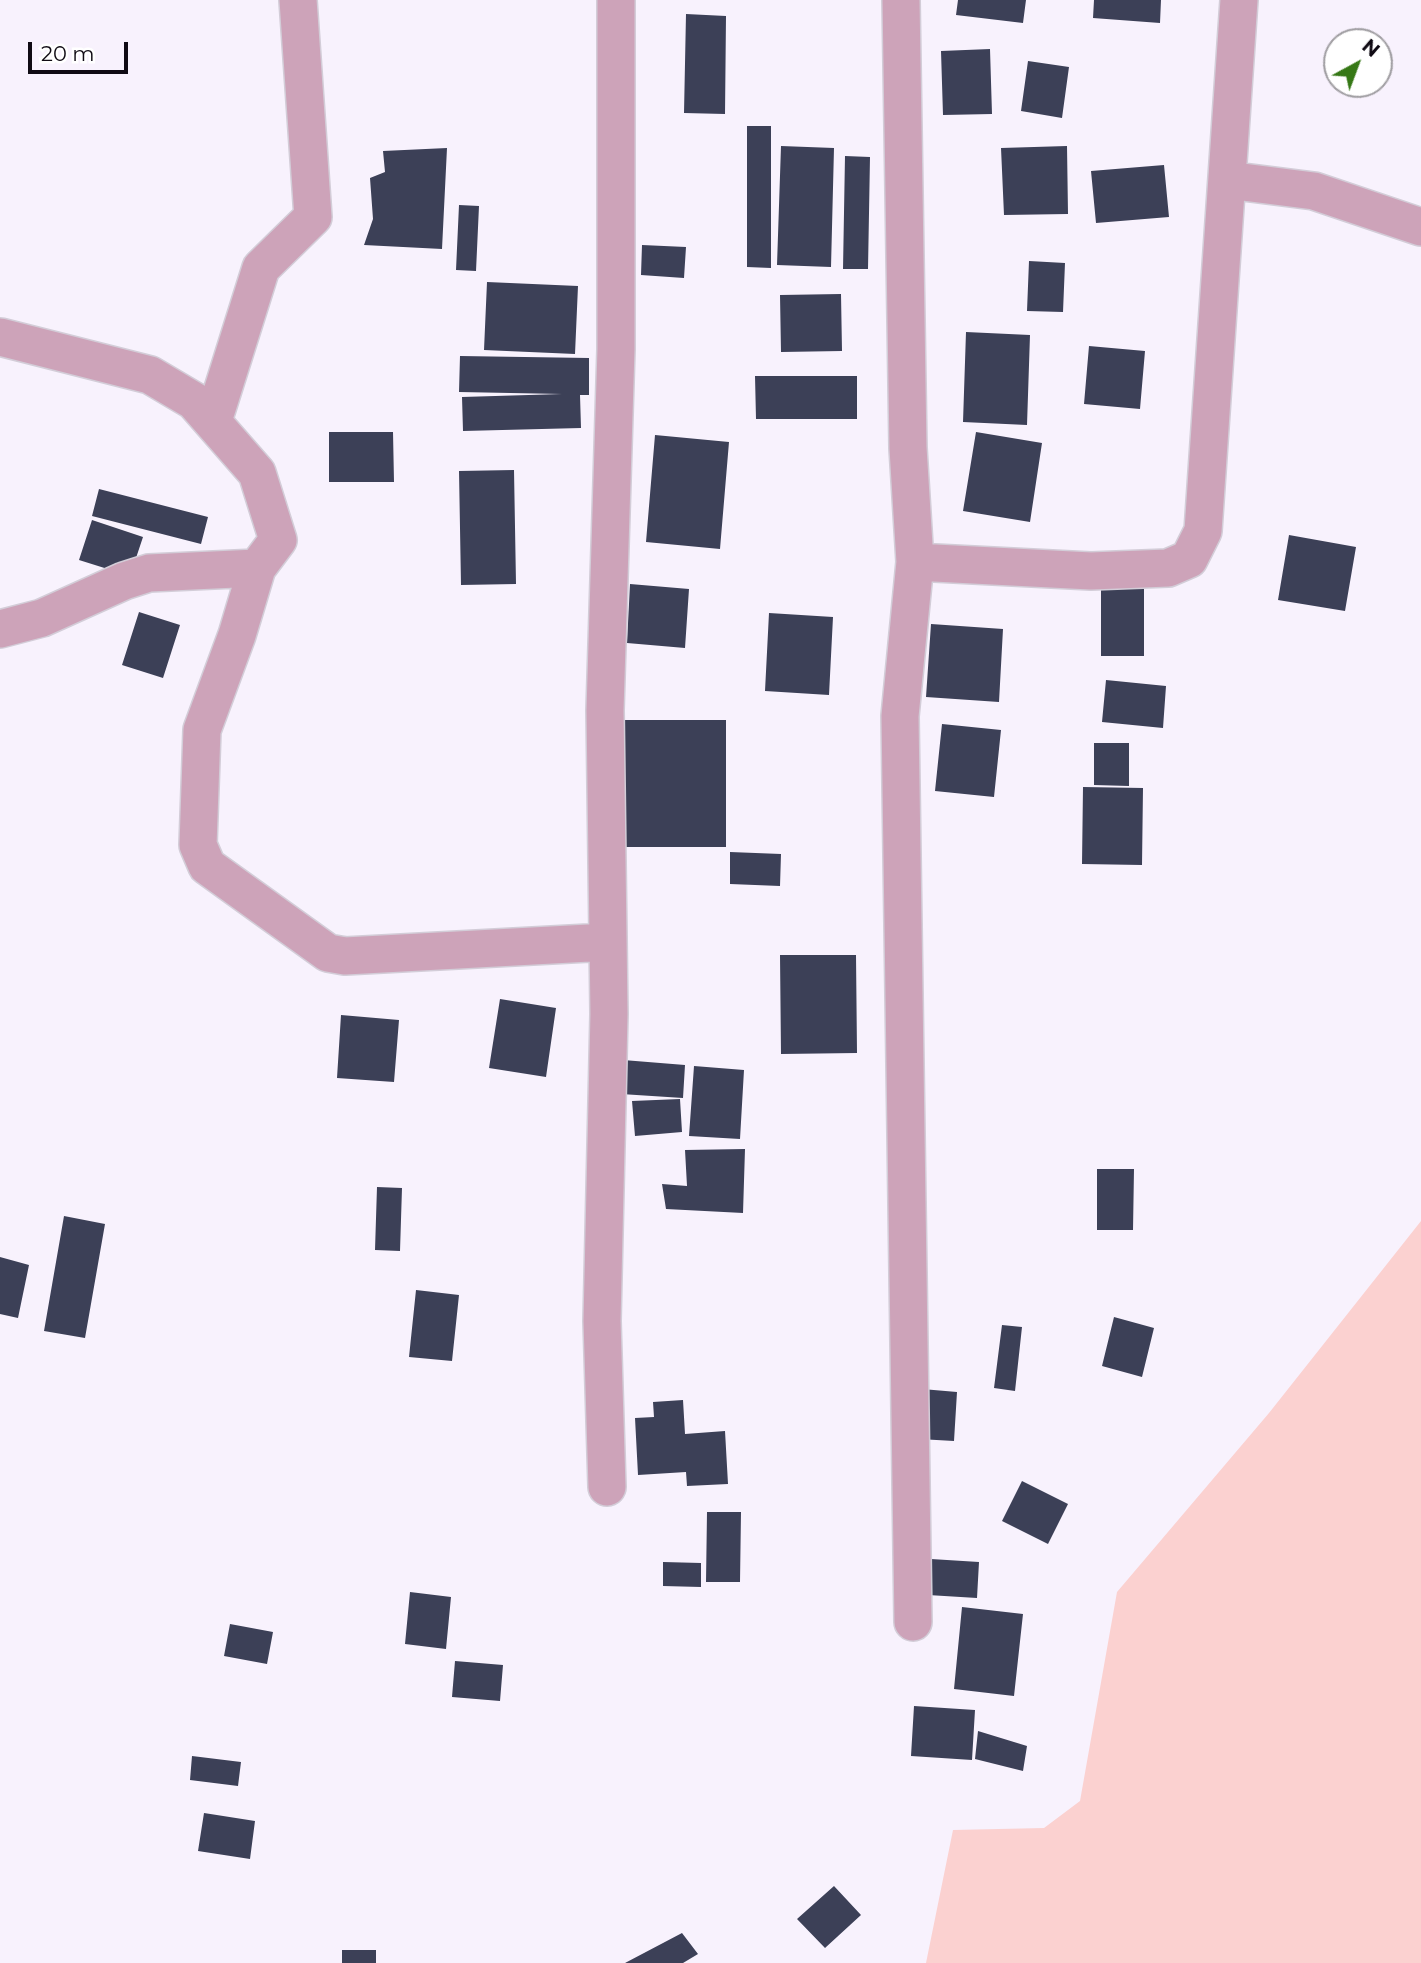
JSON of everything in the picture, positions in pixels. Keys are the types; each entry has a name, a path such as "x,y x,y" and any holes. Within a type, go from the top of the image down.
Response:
{"street":[{"path":"214,421 261,268 313,217 298,0"},
{"path":"607,1487 602,1321 608,942 605,710 616,349 617,0"},
{"path":"901,0 908,448 915,562 900,716 913,1622"},
{"path":"915,562 1091,570 1168,568 1189,559 1203,531 1239,0"},
{"path":"1227,180 1314,191 1421,227"},
{"path":"0,337 150,375 194,401 257,473 278,540 257,568 237,635 202,730 198,845 207,866 328,953 345,956 608,942"},
{"path":"0,629 42,618 124,581 149,573 257,568"}],"shaded area":[{"path":"1421,1221 1421,1963 926,1963 953,1830 1044,1828 1080,1801 1117,1592 1269,1413"}],"building":[{"path":"958,0 1026,0 1023,23 956,15"},
{"path":"1094,0 1161,0 1160,23 1093,18"},
{"path":"686,14 726,16 725,114 684,113"},
{"path":"990,49 992,114 943,115 941,51"},
{"path":"1028,61 1069,67 1062,118 1021,111"},
{"path":"747,126 771,126 771,268 747,267"},
{"path":"781,146 834,148 831,267 777,265"},
{"path":"1067,146 1068,214 1004,215 1001,148"},
{"path":"447,148 442,249 364,245 373,219 370,178 385,172 383,151"},
{"path":"845,156 870,157 868,269 843,269"},
{"path":"1164,165 1169,217 1096,223 1091,171"},
{"path":"459,205 479,206 476,271 456,270"},
{"path":"642,245 686,247 684,278 641,275"},
{"path":"1029,261 1065,263 1063,312 1027,311"},
{"path":"487,282 578,286 575,354 484,350"},
{"path":"841,294 842,351 781,352 780,295"},
{"path":"966,332 1030,335 1027,425 963,422"},
{"path":"1089,346 1145,351 1140,409 1084,404"},
{"path":"460,356 589,358 589,395 580,395 581,428 463,431 462,397 562,394 459,392"},
{"path":"755,376 857,376 857,419 756,419"},
{"path":"329,432 393,432 394,482 329,482"},
{"path":"976,432 1042,443 1030,522 963,511"},
{"path":"655,435 729,442 720,549 646,542"},
{"path":"514,470 516,584 461,585 459,471"},
{"path":"99,489 208,517 201,544 92,516"},
{"path":"92,520 143,537 130,576 79,560"},
{"path":"1289,535 1356,547 1345,611 1278,600"},
{"path":"630,584 689,589 685,648 627,643"},
{"path":"1101,585 1144,585 1144,656 1101,656"},
{"path":"139,612 180,625 163,678 122,665"},
{"path":"769,613 833,617 829,695 765,691"},
{"path":"931,624 1003,629 999,702 926,697"},
{"path":"1106,680 1166,686 1163,728 1102,722"},
{"path":"618,720 726,720 726,847 620,847"},
{"path":"942,724 1001,730 994,797 935,791"},
{"path":"1094,743 1129,743 1129,786 1094,785"},
{"path":"1083,787 1143,788 1142,865 1082,864"},
{"path":"730,852 781,854 780,886 730,884"},
{"path":"780,955 856,955 857,1053 781,1054"},
{"path":"500,999 556,1008 546,1077 489,1068"},
{"path":"341,1015 399,1020 394,1082 337,1078"},
{"path":"623,1060 685,1065 683,1098 621,1094"},
{"path":"694,1066 744,1070 740,1139 689,1136"},
{"path":"680,1099 682,1132 635,1136 632,1101"},
{"path":"745,1149 743,1213 666,1209 662,1184 687,1186 685,1150"},
{"path":"1097,1169 1134,1169 1133,1230 1097,1230"},
{"path":"377,1187 402,1188 400,1251 375,1250"},
{"path":"64,1216 105,1224 85,1338 44,1331"},
{"path":"0,1257 29,1265 18,1318 0,1314"},
{"path":"416,1290 459,1295 452,1361 409,1357"},
{"path":"1114,1317 1154,1328 1142,1377 1102,1366"},
{"path":"1002,1325 1022,1327 1015,1391 994,1388"},
{"path":"922,1389 957,1392 954,1441 919,1439"},
{"path":"683,1400 685,1434 725,1431 728,1484 687,1486 686,1472 638,1475 635,1418 654,1417 653,1402"},
{"path":"1022,1481 1068,1504 1048,1544 1002,1521"},
{"path":"707,1512 741,1512 740,1582 706,1582"},
{"path":"931,1559 979,1562 977,1598 928,1595"},
{"path":"663,1562 701,1563 701,1587 663,1586"},
{"path":"410,1592 451,1597 446,1649 405,1644"},
{"path":"962,1607 1023,1614 1014,1696 954,1689"},
{"path":"230,1624 273,1632 267,1664 224,1656"},
{"path":"455,1661 503,1665 500,1701 452,1697"},
{"path":"914,1706 975,1710 972,1760 911,1756"},
{"path":"978,1731 1027,1746 1023,1771 975,1759"},
{"path":"192,1756 241,1762 238,1786 190,1780"},
{"path":"204,1813 255,1821 250,1859 198,1851"},
{"path":"834,1886 861,1915 825,1948 797,1919"},
{"path":"682,1933 698,1954 683,1963 625,1963"},
{"path":"342,1950 376,1950 376,1963 342,1963"}]}
